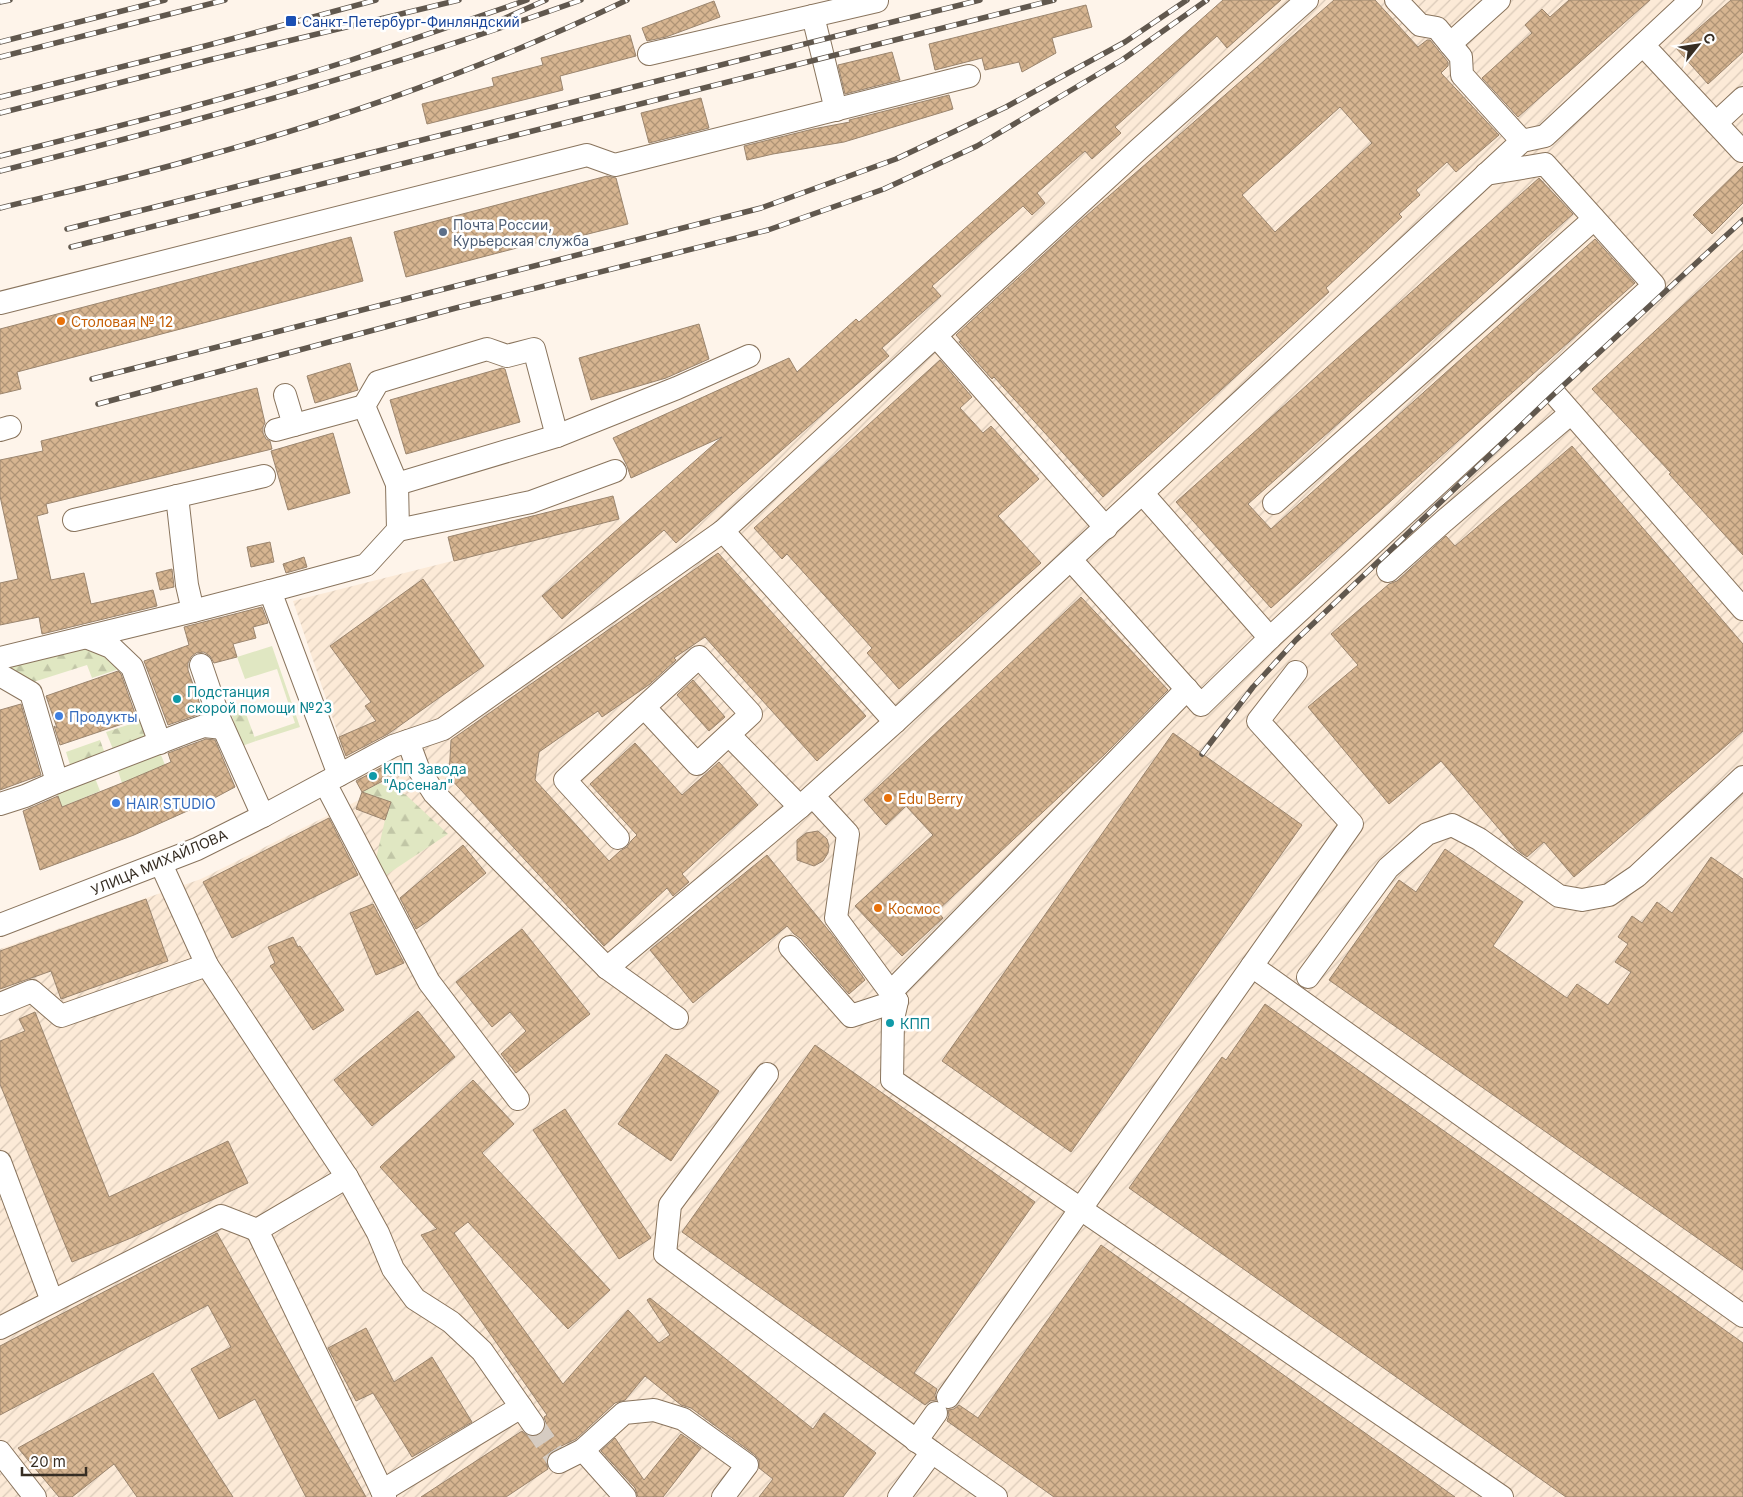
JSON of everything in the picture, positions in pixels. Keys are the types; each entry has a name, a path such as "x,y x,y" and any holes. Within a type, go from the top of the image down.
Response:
{"street":[{"name":"УЛИЦА МИХАЙЛОВА","path":"0,925 197,849 263,816 392,746 443,729 723,531 1139,150 1307,0"},
{"path":"1396,0 1420,25 1436,28 1461,57 1462,75 1522,141"},
{"path":"1450,44 1499,0"},
{"path":"607,968 806,802 896,722 1522,141 1546,136 1691,0"},
{"path":"649,54 877,1"},
{"path":"813,16 836,110"},
{"path":"1643,45 1742,151"},
{"path":"0,302 587,155 615,165 969,76"},
{"path":"1716,124 1743,98"},
{"path":"1071,560 1201,705 1270,638 1654,284 1545,164 1486,174"},
{"path":"1274,503 1594,219"},
{"path":"936,336 1106,528"},
{"path":"285,394 285,428 364,406 378,382 487,349 507,356 534,349 557,436"},
{"path":"397,484 557,436 677,388 749,356"},
{"path":"1546,384 1743,609"},
{"path":"364,406 397,484 398,530"},
{"path":"1388,571 1571,413"},
{"path":"0,658 193,611 366,565 398,530 532,502 615,471"},
{"path":"74,520 264,476"},
{"path":"1143,494 1270,638"},
{"path":"177,496 187,585 193,611"},
{"path":"723,531 896,722"},
{"path":"270,591 332,779 429,982 518,1099"},
{"path":"86,637 110,647 132,668 160,743"},
{"path":"618,838 565,780 644,707 699,657 751,714 697,764 644,707"},
{"path":"201,665 224,728 263,816"},
{"path":"899,1497 942,1405 1352,824 1258,721 1296,672"},
{"path":"0,675 31,693 57,782"},
{"path":"790,947 851,1016 894,997 1187,689"},
{"path":"0,804 204,726 224,728"},
{"path":"729,735 806,802 848,834 836,918 894,997 892,1080 1502,1497"},
{"path":"408,741 418,768 434,793 607,968 677,1018"},
{"path":"1308,977 1388,868 1427,834 1452,825 1479,839 1559,896 1582,900 1609,894 1637,876 1743,777"},
{"path":"0,1328 221,1216 257,1230 384,1494 527,1415 482,1351 451,1322 415,1299 393,1269 378,1233 347,1178 207,965 162,864"},
{"path":"0,1004 32,992 61,1016 207,965"},
{"path":"1252,966 1743,1316"},
{"path":"767,1074 670,1205 665,1254 996,1497"},
{"path":"0,1162 52,1301"},
{"path":"257,1230 347,1178"},
{"path":"559,1462 582,1450 624,1413 654,1410 683,1419 747,1465 723,1497"},
{"path":"582,1450 625,1497"},
{"path":"0,1452 36,1497"}],"shaded area":[{"path":"1223,0 1743,0 1743,1497 0,1497 0,949 201,879 359,800 362,792 336,738 339,737 293,601 619,519 624,524 856,319 859,322"}],"green space":[{"path":"88,641 122,668 92,678 87,665 24,685 0,664"},
{"path":"272,646 300,727 256,741 254,737 295,723 277,669 245,679 237,657"},
{"path":"239,710 246,714 256,741 242,746 231,713"},
{"path":"140,721 147,742 115,754 106,732"},
{"path":"100,740 107,759 72,771 66,752"},
{"path":"159,750 165,765 122,783 117,768"},
{"path":"95,778 100,791 62,807 57,793"},
{"path":"379,783 406,795 448,834 383,877 375,863 391,803 362,792"}],"building":[{"path":"1223,0 1281,0 1227,48 1217,36 1115,127 1121,133 1092,159 1085,151 1037,193 1045,203 1032,215 1023,206 932,286 941,296 882,348 889,356 676,543 664,530 562,619 542,596 722,437 631,478 613,438 789,358 797,372 856,319 859,322"},
{"path":"1334,0 1375,0 1418,47 1427,40 1430,40 1448,62 1448,66 1441,73 1499,135 1456,172 1447,162 1416,190 1420,195 1399,214 1402,217 1326,288 1329,292 1103,497 994,377 992,379 959,342 961,341 956,335 1078,223","holes":["1340,107 1372,143 1275,232 1242,195"]},
{"path":"1569,0 1650,0 1518,117 1482,78 1532,33 1525,25 1542,9 1550,17"},
{"path":"1731,0 1743,0 1743,52 1708,84 1676,48"},
{"path":"714,1 720,17 666,37 647,41 642,28"},
{"path":"1086,5 1092,27 1052,38 1056,53 1022,72 1019,62 985,70 982,58 935,70 929,44"},
{"path":"630,35 636,56 560,76 563,90 427,124 422,104 494,86 492,78 543,65 541,58"},
{"path":"892,52 900,80 845,94 838,65"},
{"path":"949,95 953,109 844,142 747,160 744,146 850,122 849,120"},
{"path":"701,98 709,128 649,143 641,113"},
{"path":"1743,166 1743,203 1712,234 1693,215"},
{"path":"607,176 616,178 628,224 556,242 555,238 406,277 394,232"},
{"path":"1539,178 1573,214 1248,504 1271,529 1595,239 1635,283 1271,608 1176,502"},
{"path":"351,237 363,281 17,372 21,389 0,394 0,329"},
{"path":"1743,250 1743,555 1669,474 1671,473 1592,389"},
{"path":"699,324 709,359 666,378 591,400 579,358"},
{"path":"940,360 972,397 960,408 983,433 991,426 1039,479 998,516 1041,563 899,689 867,653 872,648 787,554 782,559 754,528"},
{"path":"350,363 358,390 315,403 307,376"},
{"path":"502,368 505,369 520,422 406,454 390,400"},
{"path":"257,388 265,423 263,433 266,439 270,441 272,449 46,504 48,513 37,516 51,580 84,573 91,604 153,590 157,606 42,634 39,617 0,625 0,583 18,579 0,496 0,460 43,451 41,441"},
{"path":"333,433 350,493 288,510 271,451"},
{"path":"1572,446 1743,644 1743,731 1574,877 1544,842 1527,857 1517,850 1441,761 1389,804 1308,707 1358,665 1331,634 1389,584 1397,581 1446,536 1455,546"},
{"path":"613,496 619,519 454,561 448,537"},
{"path":"270,542 274,562 251,567 247,547"},
{"path":"718,553 866,716 817,761 705,637 674,658 676,660 650,684 602,717 598,711 539,752 535,780 609,861 627,847 637,835 590,784 635,743 682,795 719,762 758,805 682,874 689,882 673,896 667,888 604,946 449,777 451,740"},
{"path":"304,557 307,567 286,573 283,564"},
{"path":"172,569 174,587 160,590 156,573"},
{"path":"423,579 484,666 388,734 346,756 339,737 376,721 365,706 371,702 330,646"},
{"path":"1081,597 1168,690 1105,754 937,911 943,918 902,956 855,906 933,835 906,806 886,825 864,800"},
{"path":"262,607 268,623 253,627 256,638 233,644 237,657 214,663 210,656 204,652 196,653 191,657 188,663 188,670 203,713 168,725 144,661 189,645 184,627"},
{"path":"118,671 121,674 137,719 60,745 54,726 57,728 46,696"},
{"path":"693,680 725,717 709,731 677,695"},
{"path":"21,704 41,775 0,790 0,710"},
{"path":"1173,733 1302,825 1071,1152 942,1061"},
{"path":"206,739 215,740 235,787 205,803 134,835 40,870 23,811 58,796 62,807 171,762 168,753"},
{"name":"КПП Завода \"Арсенал\"","path":"386,765 392,776 362,792 356,781"},
{"path":"362,792 391,802 385,820 356,809"},
{"path":"329,818 358,875 232,938 203,882"},
{"path":"818,831 827,839 829,846 828,853 823,861 814,866 797,860 797,840 806,833"},
{"path":"463,845 486,873 416,929 400,898"},
{"path":"1445,849 1523,902 1493,946 1567,998 1577,984 1608,1005 1631,972 1615,962 1628,944 1618,937 1632,916 1642,923 1657,902 1672,913 1711,857 1743,879 1743,1270 1329,980 1399,880 1416,892"},
{"path":"767,855 834,937 865,980 849,994 800,938 787,926 693,1003 650,950"},
{"path":"146,899 168,961 61,999 51,971 0,989 0,951"},
{"path":"373,904 404,963 376,975 350,913"},
{"path":"522,929 590,1014 516,1073 501,1054 526,1031 510,1012 492,1027 456,982"},
{"path":"293,937 298,947 300,946 344,1010 313,1030 270,966 275,963 268,947"},
{"path":"1265,1004 1743,1343 1743,1497 1566,1497 1129,1188 1222,1057 1226,1060"},
{"path":"418,1011 455,1057 372,1126 334,1080"},
{"path":"35,1012 109,1197 228,1141 248,1183 131,1238 72,1262 0,1084 0,1041 25,1031 19,1019"},
{"path":"815,1045 1035,1202 914,1373 937,1389 936,1400 930,1401 925,1405 682,1232"},
{"path":"666,1054 719,1091 671,1161 618,1124"},
{"path":"473,1080 514,1124 482,1153 610,1290 568,1329 468,1222 454,1233 563,1384 628,1310 659,1343 670,1335 647,1300 650,1298 813,1429 824,1413 876,1453 843,1497 759,1497 773,1479 759,1468 759,1460 755,1455 691,1408 681,1405 645,1376 625,1400 615,1403 576,1439 548,1454 546,1462 548,1469 506,1497 421,1497 522,1431 528,1436 535,1437 540,1435 545,1430 546,1423 544,1417 547,1415 421,1235 437,1229 380,1167"},
{"path":"565,1109 651,1238 619,1259 533,1130"},
{"path":"217,1233 366,1497 306,1497 255,1399 219,1419 191,1369 231,1347 208,1305 0,1415 0,1346"},
{"path":"1101,1245 1455,1497 1054,1497 947,1421 948,1410 954,1409 959,1405 978,1418"},
{"path":"366,1328 394,1382 432,1357 472,1422 412,1457 373,1393 356,1401 328,1348"},
{"path":"153,1373 233,1497 137,1497 114,1464 72,1497 59,1497 18,1448"},
{"path":"681,1434 701,1448 663,1497 638,1497 635,1488 601,1451 615,1438 644,1480"}],"tunnel":[{"path":"533,1424 559,1462"}],"railway":[{"path":"0,2 10,0"},
{"path":"0,42 165,0"},
{"path":"0,57 225,0"},
{"path":"0,97 205,46 376,0"},
{"path":"0,113 209,60 459,0"},
{"path":"0,156 218,100 348,61 527,0"},
{"path":"494,23 546,0"},
{"path":"0,171 293,93 438,49 581,0"},
{"path":"0,208 174,165 308,126 416,89 470,68 523,47 627,0"},
{"path":"67,229 980,0"},
{"path":"71,247 1054,0"},
{"path":"92,379 761,208 896,159 1006,107 1125,42 1187,0"},
{"path":"98,404 456,308 768,230 884,189 977,146 1122,60 1207,0"},
{"path":"1202,754 1253,687 1296,640 1554,394 1743,220"}],"place":[{"name":"Санкт-Петербург-Финляндский","path":"291,21"},
{"name":"Почта России, Курьерская служба","path":"443,232"},
{"name":"Столовая № 12","path":"61,321"},
{"name":"Подстанция скорой помощи №23","path":"177,699"},
{"name":"Продукты","path":"59,716"},
{"name":"КПП Завода \"Арсенал\"","path":"373,776"},
{"name":"Edu Berry","path":"888,798"},
{"name":"HAIR STUDIO","path":"116,803"},
{"name":"Космос","path":"878,908"},
{"name":"КПП","path":"890,1023"}]}
